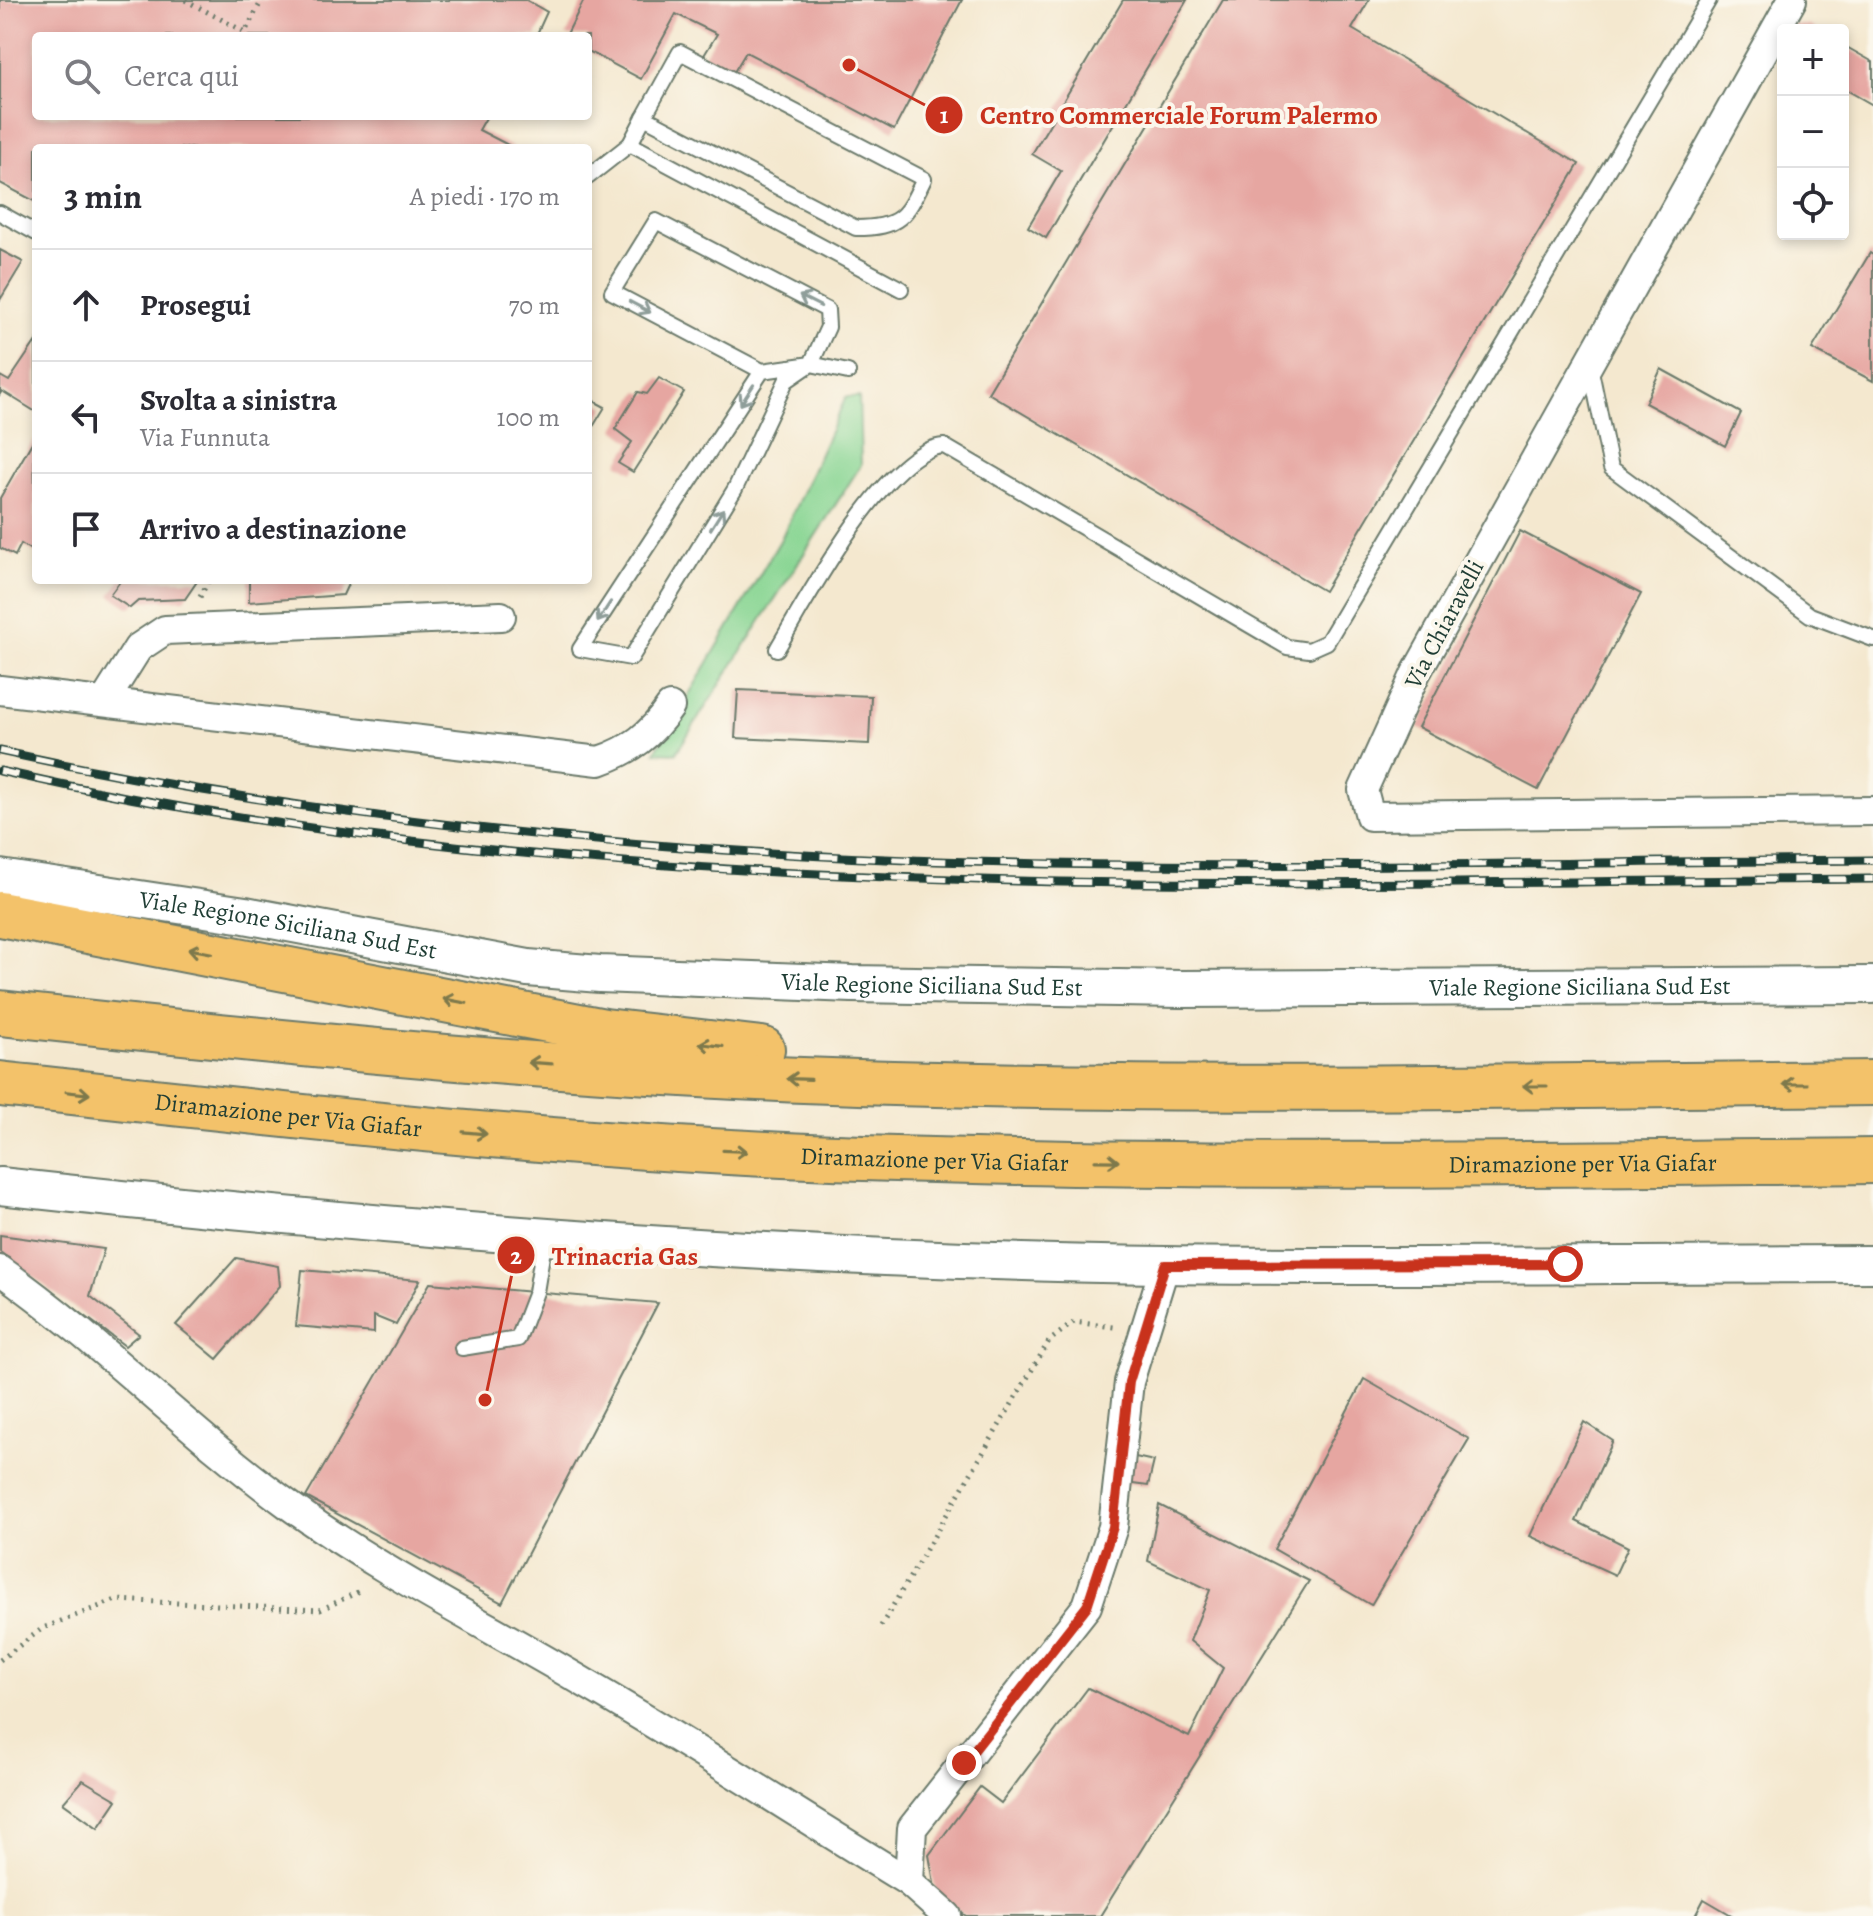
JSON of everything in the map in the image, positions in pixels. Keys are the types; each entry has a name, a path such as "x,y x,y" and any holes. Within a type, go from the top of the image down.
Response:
{"highway":[{"path":"0,914 620,1033 723,1047 1084,1065 1319,1088"},
{"path":"0,1013 411,1054 683,1074 893,1083 1319,1088 1873,1083"},
{"name":"Diramazione per Via Giafar","path":"0,1084 469,1133 863,1158 1312,1164 1873,1161"}],"street":[{"name":"Via Chiaravelli","path":"1792,0 1416,673 1363,790 1370,816 1873,811"},
{"path":"104,702 138,648 165,630 501,616"},
{"path":"0,690 599,761 640,741 656,727 670,707"},
{"name":"Viale Regione Siciliana Sud Est","path":"0,878 245,915 528,968 600,974 852,984 1181,989 1873,985"},
{"path":"0,1186 545,1237 905,1257 1165,1265 1873,1264"},
{"path":"909,1882 912,1828 1087,1606 1113,1527 1129,1382 1165,1265"},
{"path":"0,1270 56,1309 175,1413 290,1506 390,1570 586,1683 909,1882 947,1916"}],"lane":[{"path":"777,649 867,504 917,456 935,446 944,446 1287,647 1309,650 1327,642 1709,0"},
{"path":"592,174 630,144 644,117 680,52 924,179 907,215 884,228 856,228 644,117"},
{"path":"630,144 901,289"},
{"path":"0,213 32,231"},
{"path":"762,371 580,649 631,658 735,489 786,381 811,364 828,327 827,310 656,221 612,292 762,371 811,364 848,372"},
{"path":"1589,361 1611,468 1810,615 1873,639"},
{"path":"462,1348 518,1339 536,1292 545,1237"}],"path":[{"path":"185,0 245,32 262,0"},
{"path":"881,1626 1049,1341 1074,1322 1111,1325 1143,1334"},
{"path":"0,1660 43,1628 116,1600 320,1610 356,1594 390,1570"}],"green space":[{"path":"846,397 859,397 861,465 676,753 655,752 781,539"}],"building":[{"path":"0,0 526,0 547,12 538,32 32,32 32,120 485,120 479,130 506,144 32,144 32,200 0,183"},
{"path":"584,0 962,0 894,130 746,52 734,72 703,57 717,34 676,14 641,79 592,53 592,32 568,32"},
{"path":"1123,0 1187,0 1046,238 1028,227 1061,171 1032,154"},
{"path":"1223,0 1369,0 1352,29 1579,164 1324,591 988,393"},
{"path":"1849,48 1873,62 1873,105 1849,91"},
{"path":"0,250 23,262 0,300"},
{"path":"1870,253 1873,255 1873,381 1812,349"},
{"path":"32,347 32,410 2,391 0,394 0,376 9,381"},
{"path":"1661,369 1741,413 1725,446 1645,403"},
{"path":"659,378 684,392 633,472 618,463 632,442 615,429 638,392 647,394"},
{"path":"592,400 605,407 592,428"},
{"path":"32,442 32,551 21,544 15,556 0,548 0,498"},
{"path":"1520,531 1641,594 1538,790 1418,727"},
{"path":"118,584 195,584 185,599 138,601 130,608 110,595"},
{"path":"249,584 348,584 343,595 249,602"},
{"path":"738,690 871,696 869,744 735,738"},
{"path":"0,1235 104,1249 90,1296 139,1334 125,1346 0,1252"},
{"path":"236,1258 278,1266 280,1286 217,1359 176,1325"},
{"path":"302,1270 420,1280 396,1325 374,1316 374,1333 296,1326"},
{"path":"430,1283 658,1303 502,1603 306,1497"},
{"path":"1364,1379 1469,1439 1371,1605 1274,1549"},
{"path":"1584,1422 1613,1441 1576,1521 1628,1547 1615,1575 1530,1536"},
{"path":"1126,1455 1154,1461 1148,1486 1125,1483"},
{"path":"1159,1505 1309,1581 1100,1916 966,1916 936,1894 929,1855 980,1787 1001,1803 1088,1688 1189,1737 1223,1668 1190,1641 1210,1590 1148,1561"},
{"path":"83,1780 117,1800 98,1828 63,1803"},
{"path":"1704,1899 1733,1916 1695,1916"}],"railway":[{"path":"0,751 116,775 349,812 584,839 819,856 1171,865 1873,860"},
{"path":"0,771 231,816 464,847 697,867 932,879 1168,883 1873,879"}],"place":[{"name":"Centro Commerciale Forum Palermo","path":"849,65"},
{"name":"Trinacria Gas","path":"485,1400"}],"route":[{"path":"964,1763 1087,1606 1113,1527 1129,1382 1165,1265 1565,1264"}]}
